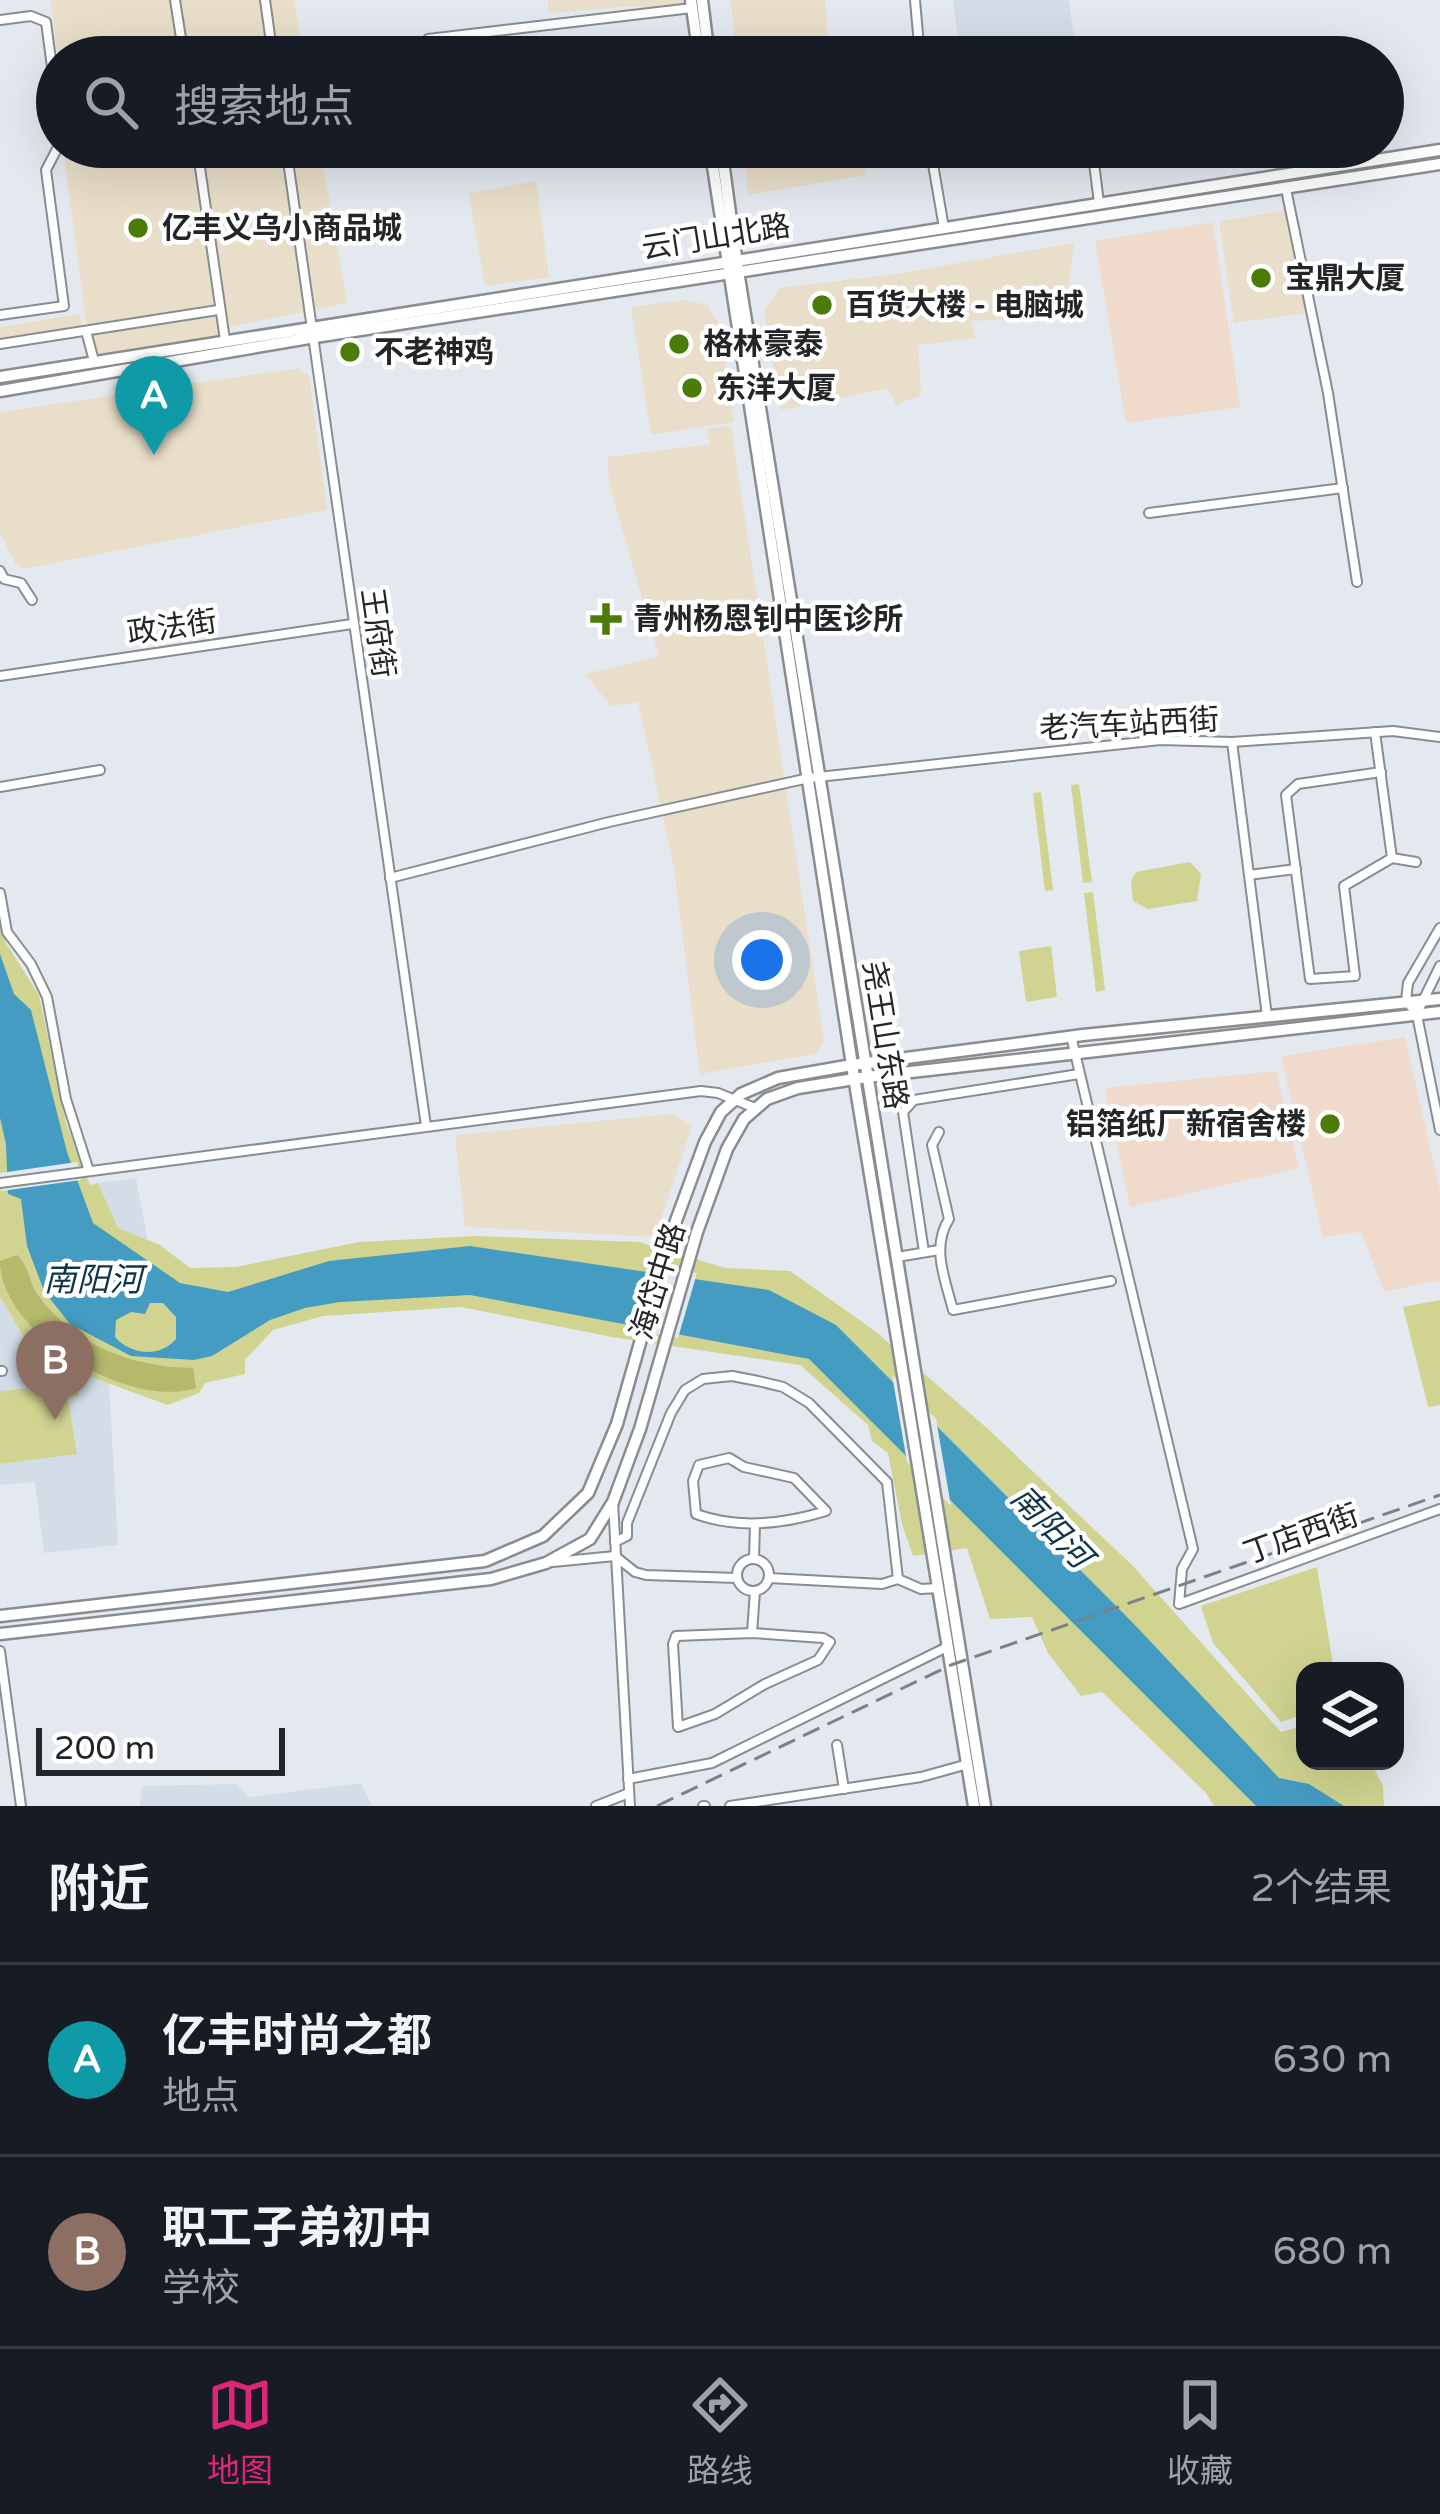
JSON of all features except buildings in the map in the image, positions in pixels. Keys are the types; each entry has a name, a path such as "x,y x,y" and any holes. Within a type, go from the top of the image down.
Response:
{"main road":[{"path":"695,3 697,36"},
{"path":"695,3 704,36"},
{"name":"云门山北路","path":"1404,156 1440,150"},
{"name":"云门山北路","path":"0,377 225,340 314,332 732,272 1440,164"},
{"path":"714,168 730,258"},
{"path":"723,168 730,258"},
{"name":"云门山北路","path":"0,391 730,258 946,236 1329,168"},
{"name":"尧王山东路","path":"730,258 941,1569 985,1806"},
{"path":"755,1108 784,1091 860,1071 1072,1036 1440,999"},
{"path":"735,1098 778,1078 1440,1012"},
{"name":"海岱中路","path":"0,1616 485,1561 543,1535 588,1493 617,1424 670,1237 705,1142 721,1112 735,1098"},
{"name":"海岱中路","path":"0,1634 491,1579 546,1563 590,1538 613,1502 640,1429 697,1232 728,1149 737,1128 755,1108"},
{"name":"尧王山东路","path":"941,1569 938,1588 974,1806"}],"street":[{"path":"175,0 181,36"},
{"path":"265,0 270,36"},
{"path":"915,0 918,36"},
{"path":"450,36 695,3"},
{"path":"0,20 31,16 46,22 48,36"},
{"path":"0,315 64,306 47,168"},
{"path":"200,168 225,340"},
{"name":"王府街","path":"289,168 426,1126"},
{"path":"934,168 946,236"},
{"path":"1095,168 1100,205"},
{"path":"1286,189 1328,392 1357,582"},
{"path":"0,344 218,310"},
{"path":"86,331 94,361"},
{"path":"1149,512 1343,488"},
{"path":"1,577 20,583 32,600"},
{"name":"政法街","path":"0,676 352,624"},
{"path":"1376,732 1392,858"},
{"name":"老汽车站西街","path":"390,878 609,822 815,777 1160,740 1232,742 1376,732 1440,737"},
{"path":"1232,742 1267,1016"},
{"path":"0,787 100,770"},
{"path":"1381,772 1298,784 1286,795 1310,979 1354,976 1344,886 1392,858 1416,862"},
{"path":"1249,875 1296,869"},
{"path":"0,893 7,932 32,964 47,997 85,1171"},
{"path":"1440,928 1408,983 1406,1001 1417,1013 1440,1130"},
{"path":"1417,1013 1440,966"},
{"path":"924,1252 903,1112 914,1100 1079,1074 1072,1036"},
{"name":"丁店西街","path":"1079,1074 1193,1549 1182,1568 1179,1604 1440,1509"},
{"path":"0,1183 700,1091 735,1098 755,1108"},
{"path":"939,1132 932,1145 950,1219 940,1233 938,1250 953,1310 1112,1281"},
{"path":"893,1263 938,1250"},
{"path":"615,1542 626,1536 671,1413 686,1390 703,1379 732,1376 783,1387 809,1403 886,1482 898,1579"},
{"path":"729,1458 745,1467 794,1478 826,1511 790,1521 755,1523 696,1514 693,1481 699,1465 729,1458"},
{"path":"613,1502 630,1806"},
{"path":"754,1559 755,1523"},
{"path":"546,1563 615,1556 646,1575 737,1578"},
{"path":"754,1559 767,1566 770,1578 764,1588 755,1591 742,1587 737,1578 741,1565 754,1559"},
{"path":"770,1578 882,1584 898,1579 921,1589 938,1588"},
{"path":"752,1633 755,1591"},
{"path":"752,1633 810,1635 830,1642 818,1660 715,1714 678,1727 676,1636 752,1633"},
{"path":"628,1779 712,1763 948,1646"},
{"path":"0,1651 22,1806"},
{"path":"837,1745 844,1789"},
{"path":"730,1806 920,1777 968,1764"},
{"path":"596,1806 628,1793"}],"shaded area":[{"path":"51,0 294,0 300,36 55,36"},
{"path":"548,0 682,0 683,4 549,13"},
{"path":"731,0 825,0 828,36 734,36"},
{"path":"953,0 1069,0 1073,36 957,36"},
{"path":"66,168 324,168 347,303 219,329 219,336 96,356 87,328"},
{"path":"746,168 865,168 866,175 748,195"},
{"path":"536,181 549,277 485,286 469,193"},
{"path":"1286,210 1306,313 1234,323 1219,221"},
{"path":"1213,222 1240,407 1126,423 1095,241"},
{"path":"1074,243 1068,293 1010,301 1012,319 971,321 976,338 918,345 921,395 896,405 888,388 781,410 764,311 779,288 895,274"},
{"path":"685,300 707,305 718,323 734,422 651,435 631,307"},
{"path":"80,314 82,327 0,340 0,327"},
{"path":"299,368 309,376 327,510 23,569 15,563 0,532 0,412"},
{"path":"731,426 824,1040 815,1054 700,1074 674,867 638,702 611,706 585,674 659,656 609,483 608,457 710,444 707,429"},
{"path":"1405,1037 1440,1191 1440,1280 1384,1292 1361,1232 1323,1237 1281,1056"},
{"path":"1276,1071 1299,1168 1130,1207 1105,1088"},
{"path":"672,1114 692,1126 655,1237 465,1227 455,1135"},
{"path":"136,1178 148,1242 118,1228 98,1183"},
{"path":"0,1297 24,1337 62,1364 109,1384 118,1545 44,1553 35,1482 0,1485"},
{"path":"361,1783 372,1806 140,1806 142,1786 237,1784 249,1797"}],"green space":[{"path":"1079,784 1092,882 1083,883 1071,785"},
{"path":"1041,792 1053,890 1045,891 1033,793"},
{"path":"1190,862 1201,874 1197,901 1148,909 1133,901 1131,881 1136,872"},
{"path":"1093,892 1105,990 1096,992 1084,893"},
{"path":"0,918 6,943 39,995 66,1123 90,1185 98,1183 118,1228 160,1245 190,1268 236,1267 359,1242 475,1236 639,1242 725,1268 790,1271 875,1331 988,1429 1133,1566 1281,1732 1296,1728 1296,1770 1375,1770 1383,1786 1384,1806 1214,1806 1102,1692 1081,1696 1048,1653 1032,1617 990,1619 967,1548 913,1556 888,1453 872,1441 868,1425 800,1365 612,1337 461,1307 323,1316 273,1330 245,1360 245,1374 205,1383 199,1393 168,1405 85,1375 24,1337 0,1297"},
{"path":"1051,946 1057,997 1026,1002 1019,951"},
{"path":"17,1255 38,1295 69,1328 127,1358 193,1368 196,1388 169,1392 138,1388 73,1360 21,1315 6,1288 0,1261"},
{"path":"1440,1300 1440,1405 1428,1407 1403,1307"},
{"path":"66,1385 78,1389 79,1396 68,1398 77,1454 0,1464 0,1391"},
{"path":"1317,1567 1333,1662 1296,1662 1296,1717 1281,1722 1213,1643 1201,1606"}],"water":[{"name":"南阳河","path":"0,954 14,994 31,1010 67,1152 93,1223 180,1283 228,1292 329,1261 470,1246 769,1290 836,1325 1133,1623 1279,1778 1309,1784 1344,1806 1256,1806 809,1359 470,1295 305,1308 270,1320 212,1356 194,1360 131,1356 70,1324 44,1291 27,1246 21,1199 8,1194 0,1118","holes":["150,1303 163,1303 176,1317 176,1339 169,1345 145,1352 115,1337 116,1320 131,1312 145,1314"]}],"pier":[{"path":"77,1162 81,1180 1,1191 0,1173"},
{"path":"652,1266 697,1273 678,1338 635,1330"},
{"path":"892,1375 936,1419 951,1506 907,1462"}],"railway":[{"path":"657,1806 951,1665 1440,1495"}],"place":[{"name":"亿丰义乌小商品城","path":"138,228"},
{"name":"宝鼎大厦","path":"1261,278"},
{"name":"百货大楼 - 电脑城","path":"822,305"},
{"name":"格林豪泰","path":"679,344"},
{"name":"不老神鸡","path":"350,352"},
{"name":"东洋大厦","path":"692,388"},
{"name":"亿丰时尚之都","path":"154,455"},
{"name":"青州杨恩钊中医诊所","path":"606,619"},
{"name":"铝箔纸厂新宿舍楼","path":"1330,1124"},
{"name":"职工子弟初中","path":"55,1420"}]}
